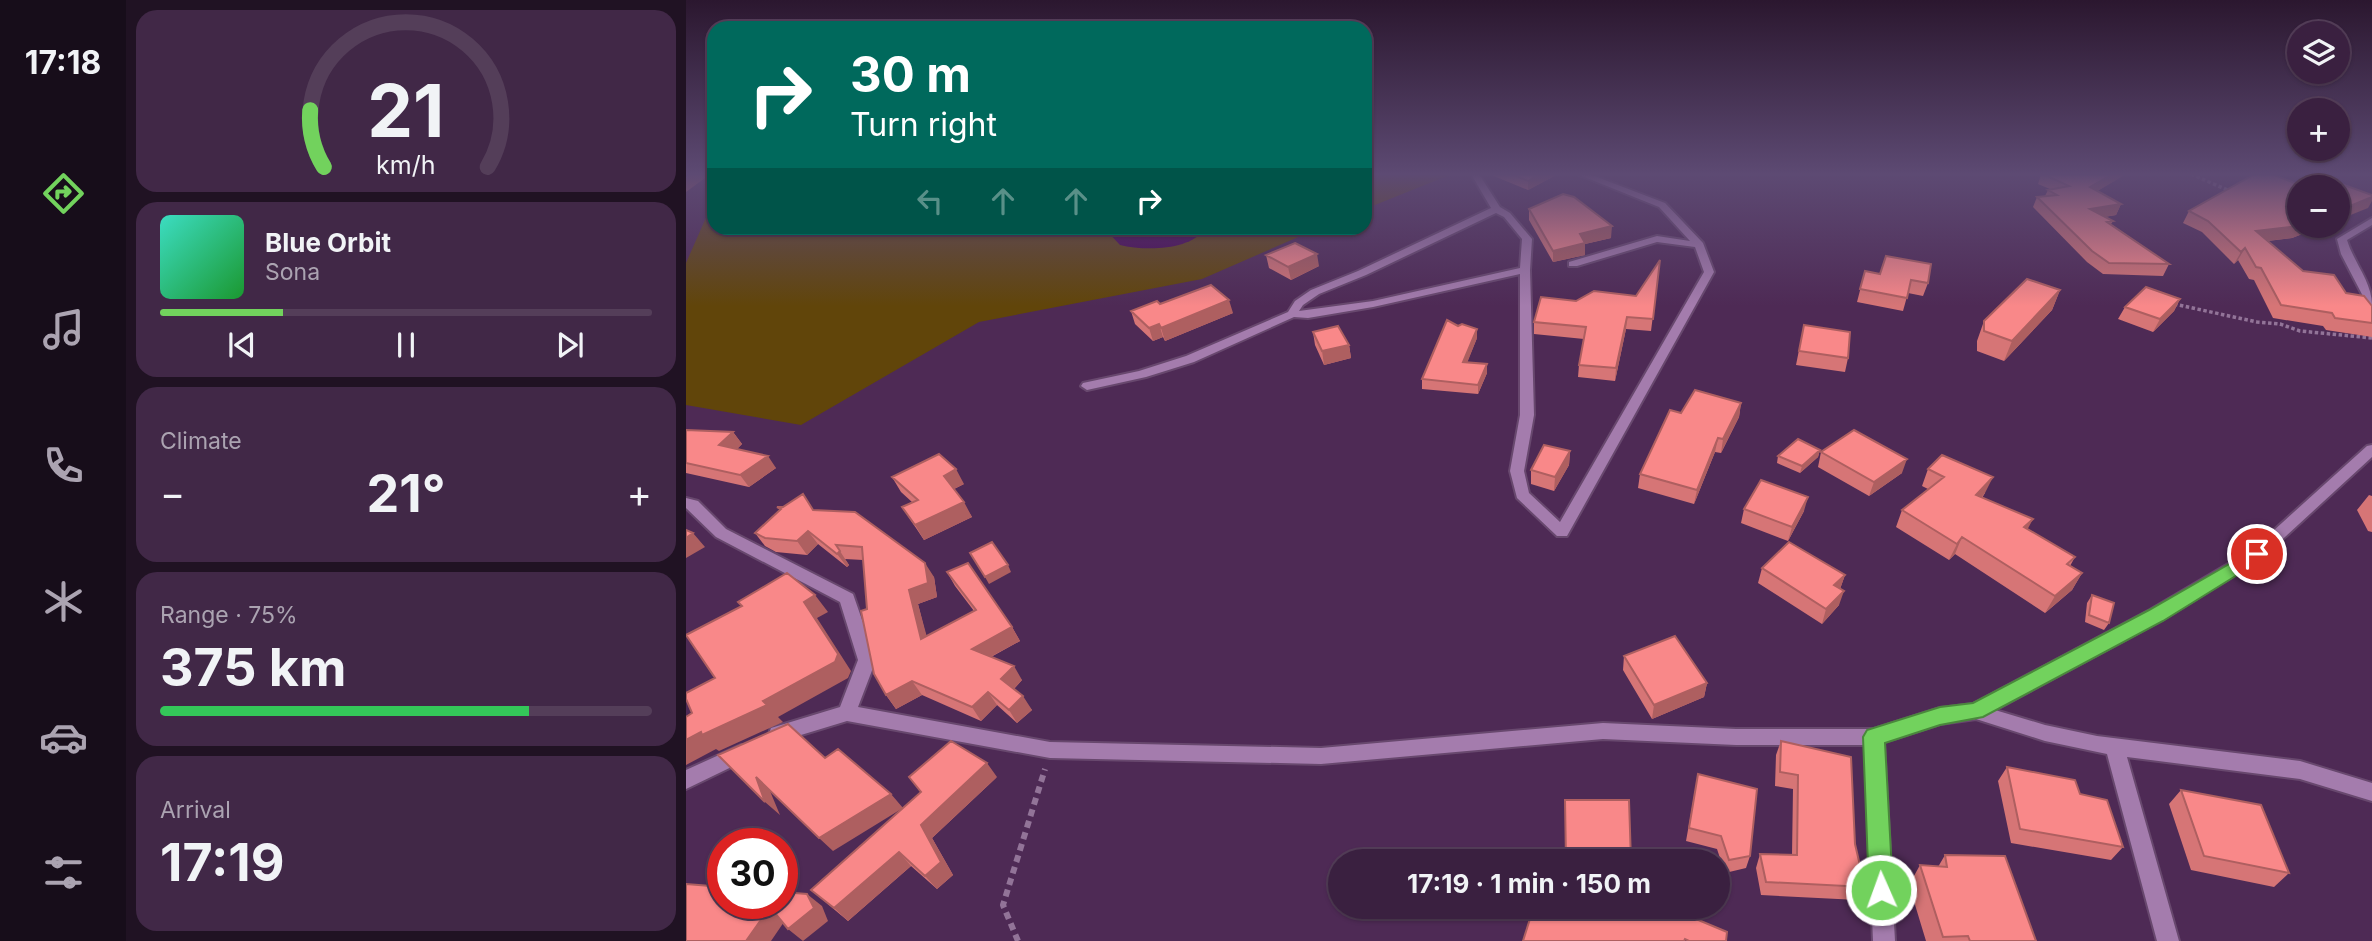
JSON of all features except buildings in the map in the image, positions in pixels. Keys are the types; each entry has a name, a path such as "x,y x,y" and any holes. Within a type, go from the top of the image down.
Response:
{"street":[{"path":"1292,314 1299,303 1315,292 1362,273 1477,218"},
{"path":"1509,218 1527,239 1527,415 1517,471 1522,495 1562,532 1709,272 1699,245 1674,218"},
{"path":"2372,222 2342,239 2346,254 2372,302"},
{"path":"1573,264 1657,239 1699,245"},
{"path":"1087,386 1142,374 1190,359 1292,314 1308,315 1373,304 1525,270"},
{"path":"686,780 781,733 847,713 1050,750 1321,755 1603,732 1736,737 1874,737 1940,716 1976,711 2156,615 2257,554 2372,449"},
{"path":"686,503 693,505 720,533 848,598 867,660 847,713"},
{"path":"1976,711 2067,740 2300,770 2372,792"},
{"path":"1874,737 1884,941"},
{"path":"2115,747 2168,941"}],"path":[{"path":"2168,303 2257,322 2280,324 2300,331 2372,338"},
{"path":"1018,941 1003,905 1050,750"}],"shaded area":[{"path":"706,218 707,235 1303,235 1202,279 979,322 801,425 686,405 686,263"}],"waterway":[{"path":"1127,235 1131,238 1167,238 1174,235"}],"route":[{"path":"1881,890 1874,737 1940,716 1976,711 2156,615 2257,554"}]}
